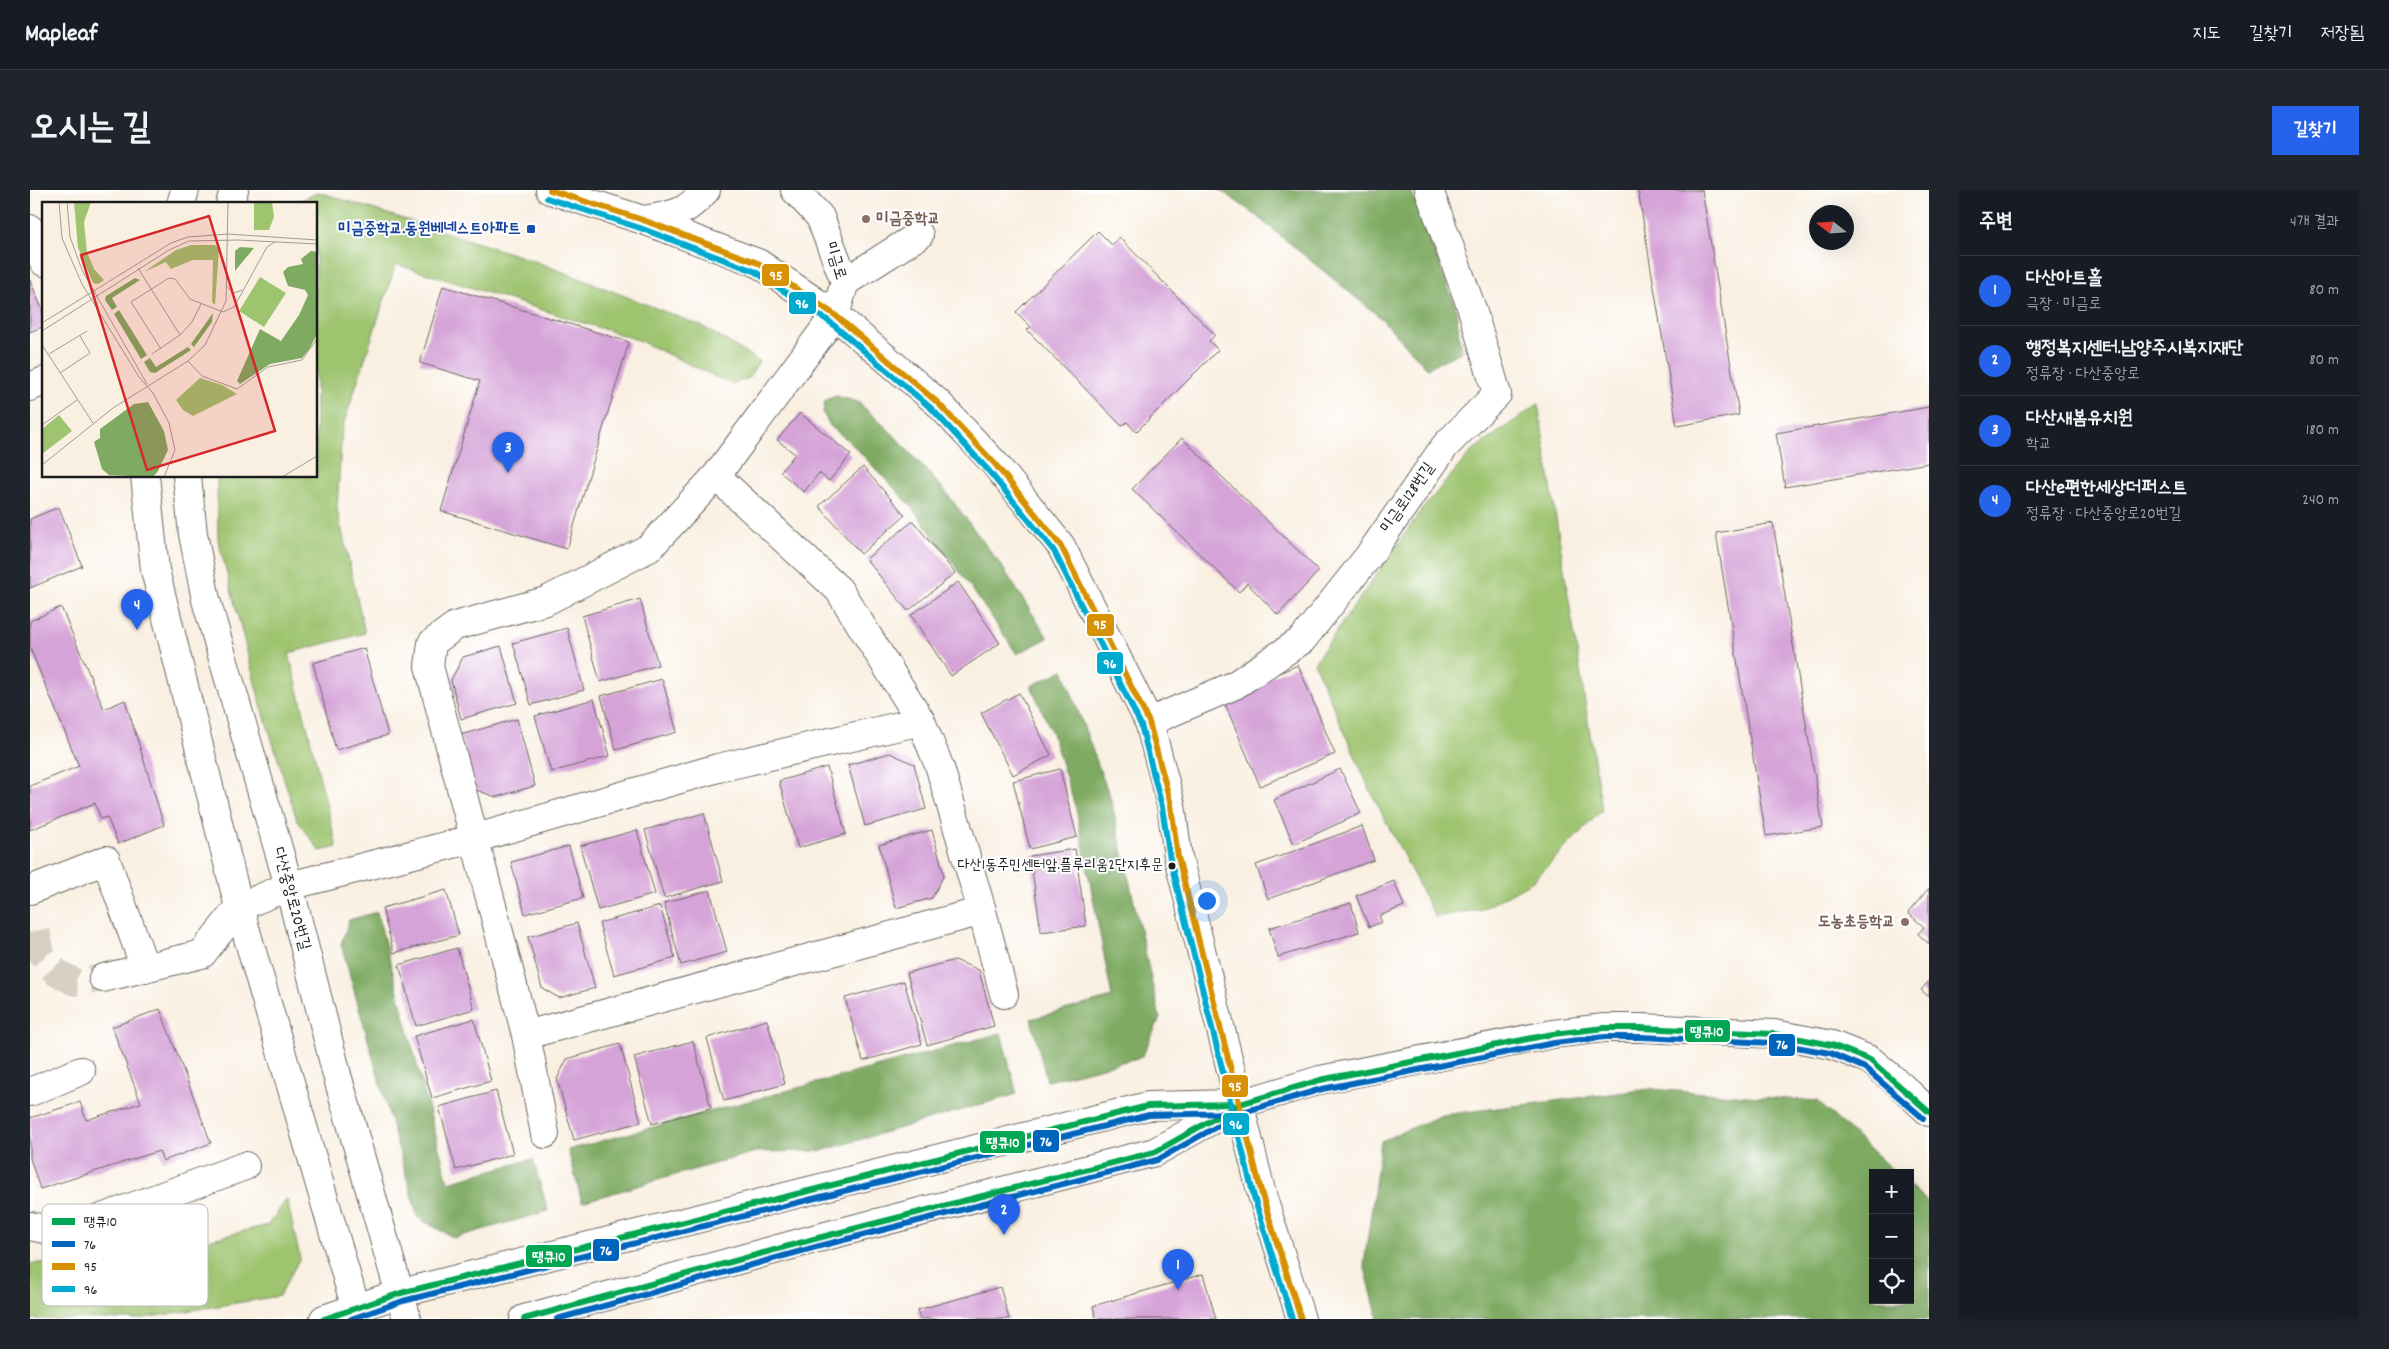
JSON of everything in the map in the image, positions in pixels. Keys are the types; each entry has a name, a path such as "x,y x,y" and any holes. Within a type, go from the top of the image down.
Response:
{"street":[{"path":"550,190 643,220 758,263 835,315 938,404 995,464 1061,546 1149,722 1172,804 1178,857 1262,1195 1301,1319"},
{"path":"643,220 676,215 694,203 706,190"},
{"name":"미금로","path":"545,1134 526,1035 429,666 432,643 455,626 546,601 649,548 716,476 835,315 845,282 820,217 795,190"},
{"name":"미금로128번길","path":"1149,722 1235,685 1302,640 1368,556 1445,446 1497,394 1472,309 1429,190"},
{"path":"30,229 42,257"},
{"path":"845,282 919,234"},
{"path":"30,387 42,382"},
{"path":"716,476 839,590 921,722 940,768 1004,994"},
{"path":"144,478 155,570 239,907 357,1314"},
{"name":"다산중앙로20번길","path":"187,478 193,534 206,600 289,886 337,1075 404,1306"},
{"path":"103,978 202,954 239,907 289,886 473,839 718,768 921,722"},
{"path":"30,890 106,860 145,968"},
{"path":"526,1035 982,911"},
{"path":"524,1319 814,1239 1155,1152 1240,1104 1329,1078 1553,1034 1604,1028 1622,1028 1774,1034 1832,1045 1870,1060 1929,1112"},
{"path":"30,1092 81,1071"},
{"path":"324,1319 404,1306 502,1270 1148,1106 1240,1104"},
{"path":"140,1204 245,1166"}],"green space":[{"path":"1220,190 1411,190 1456,307 1461,352 1427,368 1381,318 1250,211"},
{"path":"319,192 532,260 702,326 759,361 748,379 731,384 638,340 396,264 342,429 337,509 365,633 289,653 337,847 320,851 297,820 259,698 218,539 217,478 318,478 318,202 296,202"},
{"path":"837,396 858,402 892,433 946,492 1003,568 1048,638 1017,654 911,506 850,442 830,426 823,413 825,400"},
{"path":"1538,404 1602,810 1533,881 1482,909 1435,917 1370,790 1314,663 1423,508 1473,450"},
{"path":"1063,670 1111,800 1160,1018 1142,1057 1047,1081 1031,1019 1112,997 1076,809 1052,733 1031,686"},
{"path":"377,912 448,1182 533,1159 548,1211 454,1238 418,1218 341,944 349,920"},
{"path":"1001,1033 1017,1094 821,1151 755,1152 582,1202 568,1150"},
{"path":"1649,1089 1817,1101 1892,1169 1869,1169 1869,1304 1914,1304 1914,1190 1929,1203 1929,1319 1378,1319 1364,1264 1381,1141 1442,1115"},
{"path":"287,1199 300,1258 279,1296 138,1319 30,1319 30,1264 42,1263 42,1306 208,1306 208,1240 268,1225"}],"building":[{"path":"1638,190 1702,190 1739,415 1677,426"},
{"path":"1098,231 1112,245 1119,237 1215,335 1209,341 1218,350 1136,432 1127,422 1122,426 1027,330 1031,327 1016,312"},
{"path":"30,280 42,309 42,327 30,332"},
{"path":"443,286 629,342 567,549 441,511 480,381 420,363"},
{"path":"1929,407 1929,463 1785,487 1776,433"},
{"path":"800,413 851,455 829,481 819,473 804,492 780,472 795,454 777,440"},
{"path":"1182,438 1319,571 1278,615 1247,583 1239,592 1132,489"},
{"path":"863,467 905,515 861,554 819,506"},
{"path":"59,507 82,566 30,588 30,519"},
{"path":"913,521 955,573 908,611 866,559"},
{"path":"1773,523 1823,827 1766,836 1716,533"},
{"path":"958,582 1000,643 951,676 911,615"},
{"path":"640,599 658,665 600,682 582,616"},
{"path":"61,607 104,709 125,700 164,825 118,844 107,817 101,819 95,803 30,830 30,786 79,766 30,648 30,621"},
{"path":"567,628 584,690 531,705 513,643"},
{"path":"501,646 517,703 461,719 451,680 463,657"},
{"path":"364,648 388,735 336,750 313,663"},
{"path":"1298,665 1335,754 1260,786 1222,697"},
{"path":"662,679 677,732 616,750 601,696"},
{"path":"1019,693 1051,755 1013,775 981,713"},
{"path":"594,699 610,756 551,772 535,716"},
{"path":"517,719 535,786 496,797 476,790 460,735"},
{"path":"890,753 914,764 926,809 865,826 848,765"},
{"path":"827,767 846,834 798,848 779,781"},
{"path":"1060,769 1077,837 1030,849 1013,781"},
{"path":"1340,769 1361,813 1294,844 1274,800"},
{"path":"704,813 723,881 664,898 645,830"},
{"path":"1362,826 1374,860 1268,899 1256,865"},
{"path":"637,830 655,894 598,910 580,846"},
{"path":"932,830 944,875 932,898 896,908 879,845"},
{"path":"569,846 583,898 525,914 511,862"},
{"path":"1075,849 1086,926 1041,932 1030,856"},
{"path":"1394,881 1404,906 1379,916 1382,922 1369,927 1356,896"},
{"path":"1929,888 1929,944 1918,934 1924,927 1908,913"},
{"path":"446,890 459,935 394,953 382,908"},
{"path":"710,890 727,952 681,965 664,903"},
{"path":"1351,903 1359,932 1278,957 1269,928"},
{"path":"660,906 675,958 614,975 599,923"},
{"path":"577,923 595,988 559,998 542,988 528,937"},
{"path":"457,948 474,1009 416,1026 399,965"},
{"path":"955,960 979,970 994,1026 927,1045 907,973"},
{"path":"904,981 922,1044 863,1061 845,998"},
{"path":"1929,981 1929,997 1921,990"},
{"path":"160,1009 211,1143 163,1161 159,1151 40,1189 30,1158 30,1118 80,1102 86,1120 141,1103 112,1027"},
{"path":"474,1019 491,1081 432,1098 414,1036"},
{"path":"767,1020 785,1084 724,1101 707,1038"},
{"path":"693,1041 711,1108 652,1124 634,1057"},
{"path":"620,1044 641,1122 574,1140 557,1079 567,1059"},
{"path":"496,1091 513,1154 456,1170 439,1107"},
{"path":"1203,1274 1216,1319 1096,1319 1093,1306"},
{"path":"1000,1287 1009,1319 920,1319 917,1310"}],"tunnel":[{"path":"36,931 41,954 57,973 75,982 103,978"}],"transit line":[{"name":"95","path":"550,190 643,220 758,263 835,315 938,403 995,464 1061,546 1149,722 1171,805 1178,857 1262,1195 1301,1319"},
{"name":"96","path":"547,198 640,228 754,271 830,322 932,409 988,470 1054,551 1141,725 1162,807 1170,859 1254,1197 1292,1319"},
{"name":"땡큐10","path":"524,1319 814,1239 1155,1152 1240,1104 1320,1080 1553,1034 1604,1028 1641,1028 1774,1034 1832,1045 1870,1060 1929,1112"},
{"name":"76","path":"557,1319 816,1247 1157,1160 1243,1112 1322,1089 1554,1043 1605,1037 1641,1037 1773,1043 1830,1053 1865,1068 1923,1118"},
{"name":"땡큐10","path":"324,1319 401,1293 1148,1106 1232,1104"},
{"name":"76","path":"351,1319 403,1301 1149,1115 1232,1113"}],"place":[{"name":"미금중학교","path":"866,219"},
{"name":"미금중학교.동원베네스트아파트","path":"531,229"},
{"name":"다산새봄유치원","path":"508,473"},
{"name":"다산e편한세상더퍼스트","path":"137,630"},
{"name":"다산1동주민센터앞.플루리움2단지후문","path":"1172,866"},
{"name":"도농초등학교","path":"1905,922"},
{"name":"행정복지센터.남양주시복지재단","path":"1004,1235"},
{"name":"다산아트홀","path":"1178,1290"}]}
